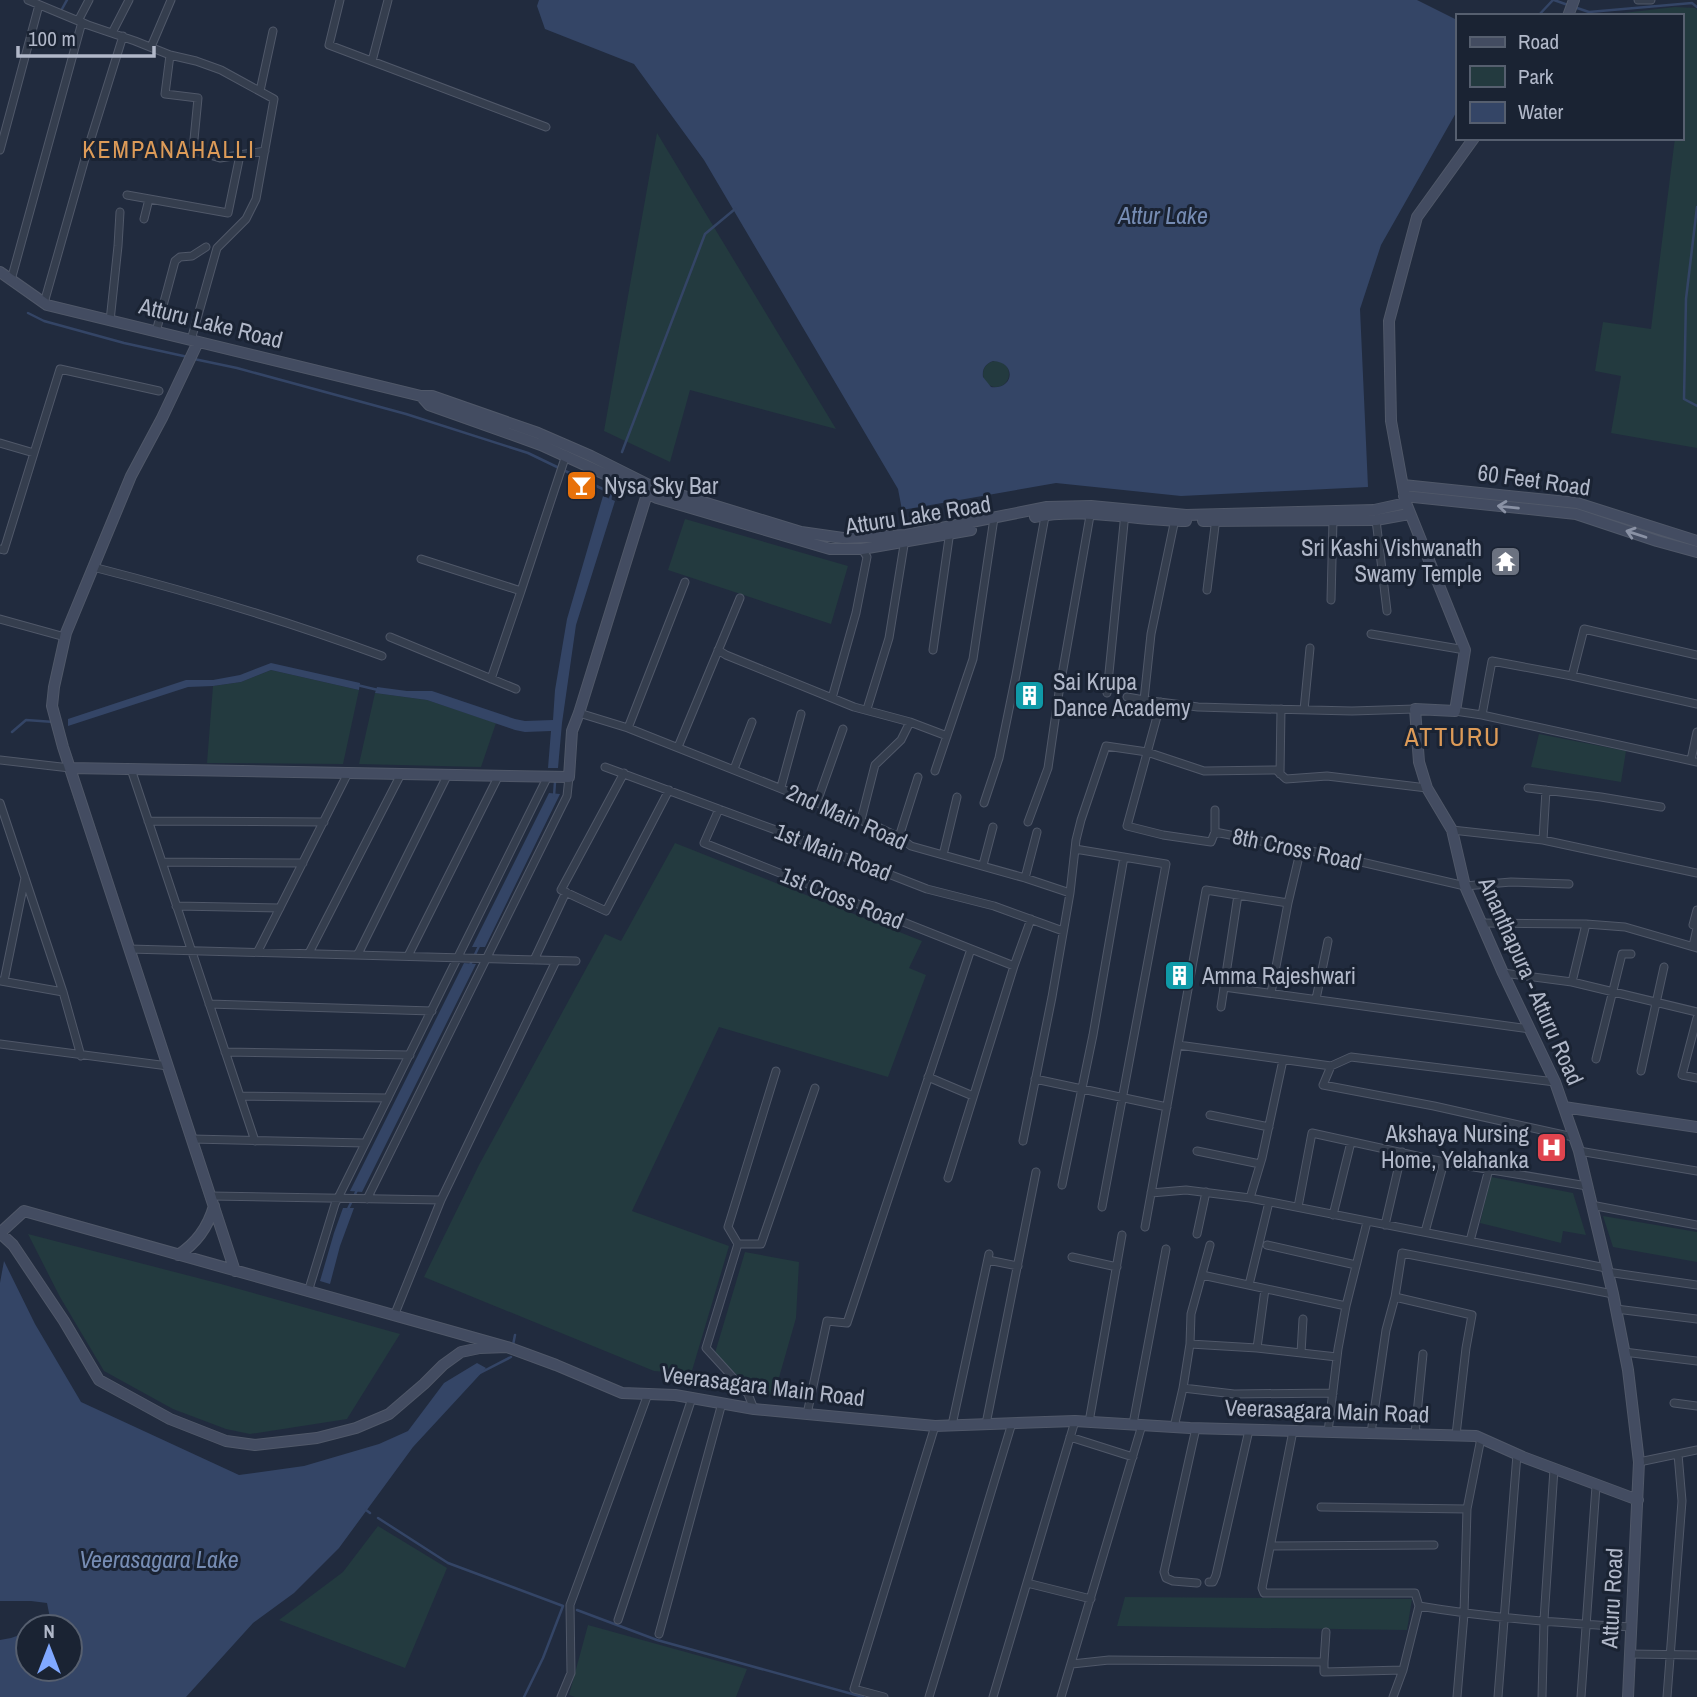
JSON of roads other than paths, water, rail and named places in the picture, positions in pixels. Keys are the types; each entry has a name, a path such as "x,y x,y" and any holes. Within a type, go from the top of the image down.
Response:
{"street":[{"path":"28,0 170,55 220,70 274,99 256,199 246,219 217,248 194,341 162,418 131,476 65,637 52,706 235,1271"},
{"path":"11,280 80,21 89,0"},
{"path":"112,33 129,0"},
{"path":"151,47 171,0"},
{"path":"340,0 329,45 546,127"},
{"path":"372,61 388,0"},
{"path":"1638,0 1651,0"},
{"path":"0,150 39,5"},
{"path":"260,91 273,31"},
{"path":"44,303 122,36"},
{"path":"170,55 165,94 198,98 193,150 220,158 265,151"},
{"path":"0,111 10,114"},
{"path":"1455,711 1465,650 1405,500 1391,421 1389,321 1417,217 1473,140"},
{"path":"229,213 240,155"},
{"path":"127,195 229,213 246,219"},
{"path":"144,219 149,199"},
{"path":"110,321 120,212"},
{"path":"157,328 175,261 180,257 192,256 206,247"},
{"name":"Atturu Lake Road","path":"0,272 47,306 421,396 429,405 541,445 567,451 651,486 801,532 843,538 906,539"},
{"path":"0,549 4,550 60,369 159,391"},
{"path":"0,443 34,453"},
{"path":"491,679 567,451"},
{"name":"Atturu Lake Road","path":"567,451 657,498 830,549 862,549 1046,511 1091,510 1175,517 1376,520 1405,500"},
{"path":"363,1199 568,796 572,731 647,494"},
{"name":"Atturu Lake Road","path":"1216,517 1374,510 1405,500"},
{"name":"60 Feet Road","path":"1405,500 1577,503 1697,541"},
{"name":"60 Feet Road","path":"1405,500 1576,514 1697,552"},
{"path":"1028,822 1048,768 1091,510"},
{"path":"984,803 999,758 1046,511"},
{"path":"1107,693 1125,513"},
{"path":"1144,700 1152,634 1175,517"},
{"path":"1207,590 1216,517"},
{"path":"1331,600 1333,520"},
{"path":"1376,520 1387,611"},
{"path":"935,771 973,659 994,522"},
{"path":"933,650 950,531"},
{"path":"867,709 889,638 906,539"},
{"path":"832,698 856,612 867,557 862,549"},
{"path":"421,559 521,591"},
{"path":"93,567 274,618 382,656"},
{"path":"628,728 685,582"},
{"path":"678,747 740,598"},
{"path":"0,619 65,637"},
{"path":"1572,676 1584,629 1697,655"},
{"path":"1371,634 1465,650"},
{"path":"390,637 516,689"},
{"path":"1304,710 1310,648"},
{"path":"719,650 854,707 910,722 947,736"},
{"path":"1482,715 1492,661 1697,704"},
{"path":"1127,697 1198,707 1455,711 1694,761 1697,732"},
{"path":"1147,752 1161,702"},
{"path":"1280,774 1281,709"},
{"name":"Ananthapura - Atturu Road","path":"1415,709 1419,762 1427,788 1452,830 1465,886 1555,1082 1579,1151 1628,1370 1639,1462 1638,1500"},
{"name":"2nd Main Road","path":"579,713 628,728 817,802 899,836 911,846 983,865 1070,893"},
{"path":"780,788 801,714"},
{"path":"734,769 752,722"},
{"path":"861,820 875,765 901,740 910,722"},
{"path":"817,802 843,729"},
{"path":"1023,1141 1070,893 1081,820 1106,746 1147,752 1204,771 1276,770 1286,779 1327,776 1427,788"},
{"name":"8th Cross Road","path":"1147,752 1128,827 1210,842 1215,832 1301,848 1465,886 1511,882 1569,884"},
{"path":"0,760 70,768 569,777"},
{"name":"1st Main Road","path":"605,767 927,889 995,906 1063,931"},
{"path":"131,769 255,1141"},
{"path":"258,951 348,773"},
{"path":"624,773 561,890 606,911 669,790"},
{"path":"309,953 401,774"},
{"path":"358,954 448,775"},
{"path":"408,956 499,775"},
{"path":"308,1292 365,1143 462,958 548,776"},
{"path":"899,836 918,777"},
{"path":"1528,788 1661,807"},
{"path":"1543,841 1546,790"},
{"path":"943,855 957,797"},
{"path":"0,803 63,992 81,1056"},
{"name":"1st Cross Road","path":"719,808 704,843 1014,966"},
{"path":"1215,810 1215,832"},
{"path":"148,821 324,822"},
{"path":"983,865 993,827"},
{"path":"1452,830 1543,841 1697,873"},
{"path":"1025,878 1037,832"},
{"path":"1271,993 1301,848"},
{"path":"1075,849 1166,864 1102,1208"},
{"path":"1062,1185 1124,857"},
{"path":"162,862 303,863"},
{"path":"25,877 2,981 63,992"},
{"path":"1145,1227 1206,890 1288,903"},
{"path":"534,960 566,892"},
{"path":"1221,1007 1238,895"},
{"path":"176,906 280,908"},
{"path":"1481,923 1625,927 1695,947 1697,927 1693,925 1697,910"},
{"path":"948,1178 1031,919"},
{"path":"1572,982 1586,925"},
{"path":"1316,999 1328,941"},
{"path":"130,949 576,961"},
{"path":"807,1414 827,1321 847,1323 971,949"},
{"path":"1596,1059 1622,954 1631,954"},
{"path":"394,1316 441,1200 556,961"},
{"path":"1641,1070 1664,967"},
{"path":"1503,973 1572,982 1697,1012"},
{"path":"1224,987 1530,1029"},
{"path":"209,1004 432,1011"},
{"path":"1697,1018 1682,1075 1697,1078"},
{"path":"0,1044 168,1066"},
{"path":"1178,1045 1331,1066 1351,1057 1555,1082"},
{"path":"225,1052 410,1055"},
{"path":"1250,1198 1261,1164 1283,1060"},
{"path":"1331,1066 1323,1085 1573,1137"},
{"path":"754,1409 748,1394 706,1348 738,1244 728,1227 776,1071"},
{"path":"928,1077 973,1096"},
{"path":"1035,1079 1167,1107"},
{"path":"738,1244 761,1244 815,1088"},
{"path":"240,1096 388,1098"},
{"path":"1564,1107 1697,1127"},
{"path":"1210,1115 1269,1127"},
{"path":"1298,1208 1312,1133 1444,1162 1587,1186"},
{"path":"192,1139 365,1143"},
{"path":"1333,1215 1351,1142"},
{"path":"1197,1151 1261,1164"},
{"path":"1579,1151 1697,1171"},
{"path":"1385,1225 1402,1152"},
{"path":"1425,1232 1444,1162"},
{"path":"1471,1241 1489,1169"},
{"path":"986,1424 1036,1172"},
{"path":"1151,1193 1186,1190 1250,1198 1606,1270 1697,1285"},
{"path":"1197,1234 1206,1192"},
{"path":"212,1201 342,1198 441,1200"},
{"path":"178,1255 191,1246 201,1234 209,1221 212,1201"},
{"path":"1249,1285 1269,1202"},
{"path":"1591,1205 1697,1225"},
{"path":"0,1233 24,1211 507,1348"},
{"path":"1328,1432 1346,1306 1367,1222"},
{"name":"Veerasagara Main Road","path":"0,1233 13,1245 64,1321 99,1380 170,1419 226,1441 255,1446 317,1438 356,1428 389,1414 461,1352 480,1348 507,1348 622,1393 676,1395 754,1409 935,1426 1075,1421 1249,1430 1476,1436 1596,1486 1638,1500"},
{"path":"1089,1422 1122,1235"},
{"path":"1174,1427 1190,1344 1191,1314 1210,1244"},
{"path":"1267,1245 1356,1265"},
{"path":"1061,1697 1133,1457 1166,1249"},
{"path":"1371,1433 1386,1330 1402,1253 1613,1294"},
{"path":"952,1425 988,1257 1018,1266"},
{"path":"1072,1257 1117,1267"},
{"path":"1202,1275 1346,1306"},
{"path":"1257,1348 1265,1289"},
{"path":"1395,1297 1472,1315 1456,1435"},
{"path":"1616,1309 1697,1320"},
{"path":"1300,1353 1303,1319"},
{"path":"1190,1344 1337,1357"},
{"path":"1624,1352 1697,1361"},
{"path":"1415,1434 1423,1353"},
{"path":"1183,1388 1234,1394 1333,1392"},
{"path":"561,1697 571,1673 570,1605 648,1394"},
{"path":"618,1620 692,1398"},
{"path":"659,1634 722,1403"},
{"path":"1674,1403 1697,1406"},
{"path":"993,1697 1075,1421"},
{"path":"929,1697 1012,1423"},
{"path":"884,1697 854,1689 935,1426"},
{"path":"1196,1428 1164,1572 1166,1578 1173,1581 1197,1583"},
{"path":"1209,1583 1213,1582 1216,1575 1249,1430"},
{"path":"1293,1431 1262,1588 1264,1594 1415,1593 1419,1606 1394,1697"},
{"path":"1070,1437 1133,1457"},
{"path":"1457,1697 1464,1614 1467,1509 1481,1438"},
{"path":"1639,1462 1697,1450"},
{"path":"1498,1697 1517,1454"},
{"path":"1667,1697 1682,1501 1678,1454"},
{"path":"1542,1697 1554,1469"},
{"path":"1581,1697 1596,1486"},
{"name":"Atturu Road","path":"1628,1697 1638,1500"},
{"path":"1321,1507 1467,1509"},
{"path":"1271,1546 1434,1545"},
{"path":"1027,1583 1091,1599"},
{"path":"1419,1606 1464,1614 1631,1627"},
{"path":"1326,1632 1324,1672 1403,1670"},
{"path":"1630,1654 1697,1655"},
{"path":"1072,1664 1109,1660 1324,1662"}],"water":[{"name":"Attur Lake","path":"539,0 1417,0 1456,20 1456,113 1381,245 1360,309 1368,487 1181,496 1056,483 902,510 898,489 704,160 634,64 545,29 537,6","holes":["993,361 1006,366 1010,376 1008,380 999,387 991,387 983,377 986,365"]},
{"path":"603,496 615,501 576,625 558,768 548,768 551,731 515,730 427,700 375,693 377,687 432,691 515,719 553,720 555,690 567,619"},
{"path":"271,663 360,683 359,690 271,670 241,682 188,687 68,726 68,719 186,680 213,680 240,675"},
{"path":"549,793 560,794 485,947 472,947"},
{"path":"464,963 476,964 362,1192 350,1191"},
{"path":"343,1208 354,1208 330,1284 320,1281"},
{"name":"Veerasagara Lake","path":"4,1261 35,1324 81,1402 239,1475 304,1466 379,1444 408,1431 444,1383 477,1363 486,1368 413,1447 339,1548 294,1593 253,1623 186,1697 0,1697 0,1640 14,1637 14,1683 84,1683 84,1613 49,1613 47,1603 0,1601 0,1283"}],"waterway":[{"path":"62,9 67,0"},
{"path":"1540,14 1553,0"},
{"path":"1554,0 1568,5"},
{"path":"1574,7 1589,12 1692,3 1697,7"},
{"path":"1697,207 1686,299 1684,399 1697,406"},
{"path":"622,452 705,234 735,209"},
{"path":"28,313 44,321 188,357"},
{"path":"194,359 406,414 528,453 611,493 610,502"},
{"path":"357,685 378,690"},
{"path":"12,732 26,720 54,722"},
{"path":"554,796 555,782"},
{"path":"470,965 479,946"},
{"path":"348,1209 357,1190"},
{"path":"513,1345 515,1335"},
{"path":"478,1374 511,1357"},
{"path":"366,1510 370,1513"},
{"path":"378,1518 448,1563 563,1606 543,1658 524,1697"},
{"path":"577,1610 657,1640 863,1697"}],"place":[{"name":"Nysa Sky Bar","path":"581,486"},
{"name":"Sri Kashi Vishwanath Swamy Temple","path":"1505,561"},
{"name":"Sai Krupa Dance Academy","path":"1030,695"},
{"name":"Amma Rajeshwari","path":"1179,976"},
{"name":"Akshaya Nursing Home, Yelahanka","path":"1552,1147"}],"district":[{"name":"KEMPANAHALLI","path":"169,150"},
{"name":"ATTURU","path":"1453,737"}]}
